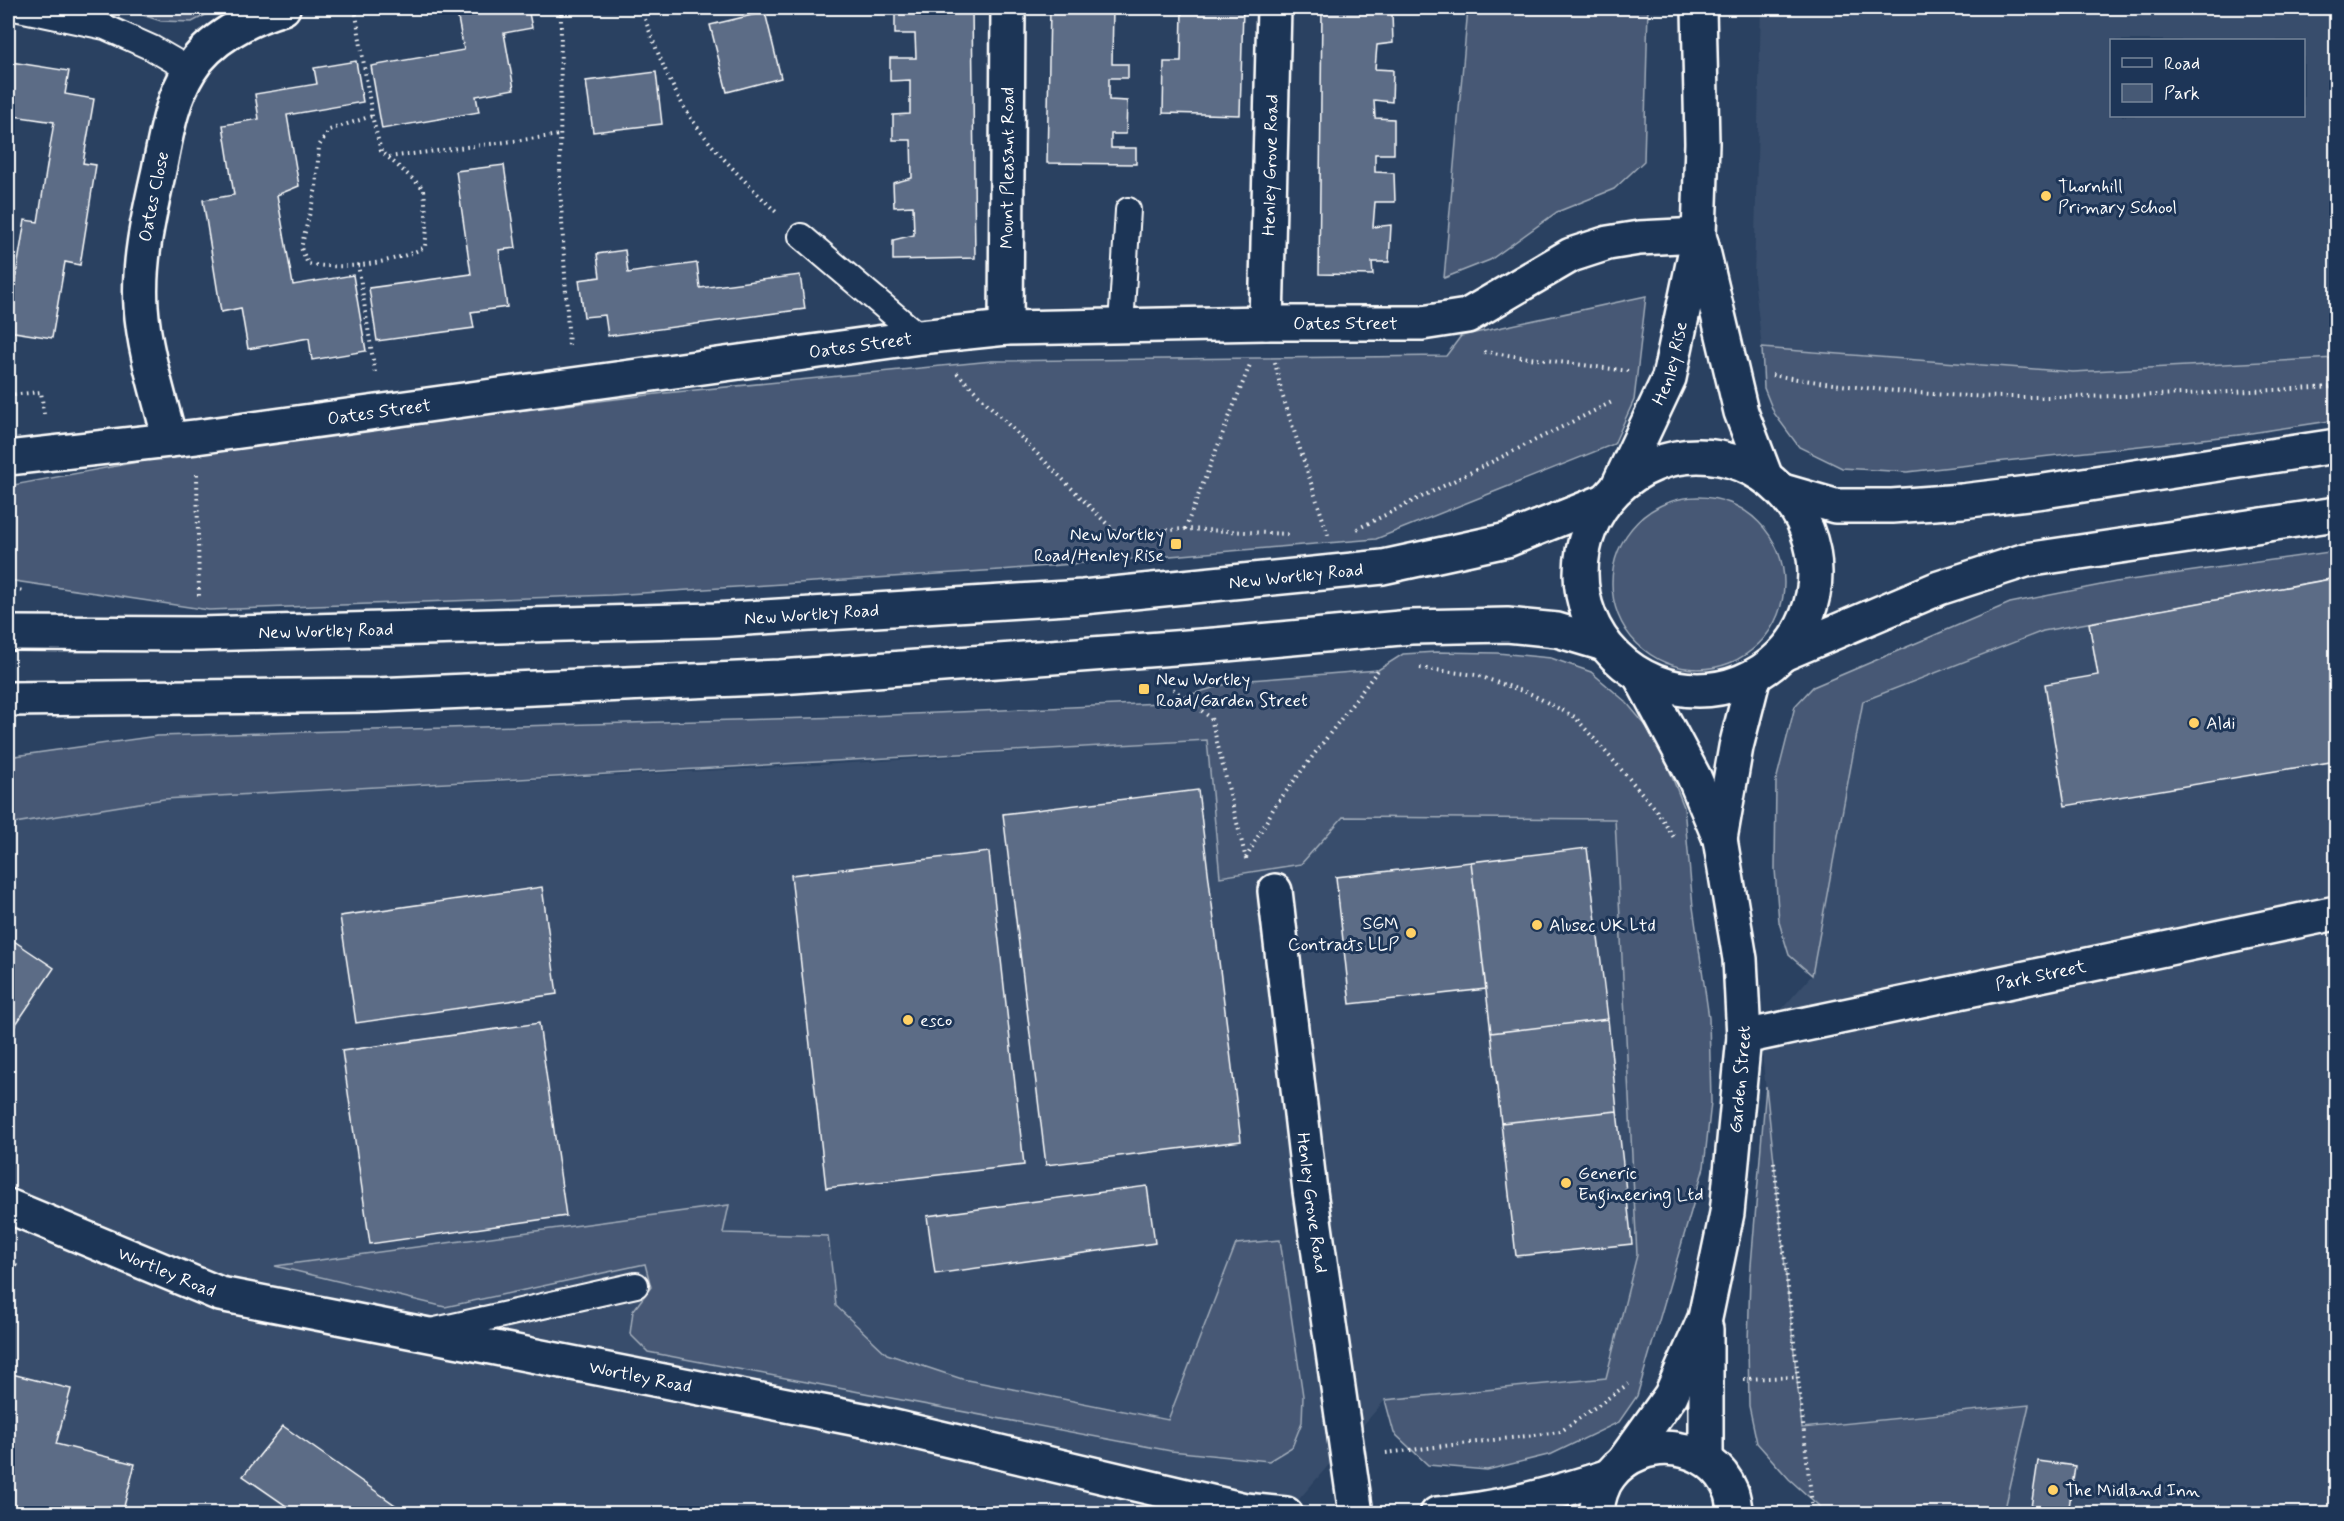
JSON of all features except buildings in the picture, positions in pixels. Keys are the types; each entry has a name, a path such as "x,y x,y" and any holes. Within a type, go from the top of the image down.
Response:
{"street":[{"name":"Oates Close","path":"183,439 150,362 141,307 141,274 146,232 172,107 190,70 206,51 236,28 283,8"},
{"name":"Mount Pleasant Road","path":"1006,328 1008,8"},
{"name":"Henley Grove Road","path":"1266,323 1274,8"},
{"name":"Henley Rise","path":"1640,676 1620,662 1604,644 1588,618 1581,589 1580,558 1588,529 1610,494 1669,378 1699,235 1702,143 1699,8"},
{"name":"Oates Street","path":"8,458 183,439 572,387 920,337 1006,328 1266,323 1422,323 1467,316 1571,255 1608,243 1639,238 1699,235"},
{"name":"Henley Rise","path":"1699,235 1741,412 1774,483"},
{"name":"New Wortley Road","path":"8,633 200,634 716,620 1083,597 1383,567 1508,540 1610,494 1651,464 1689,455 1729,459 1774,483 1835,506 1892,506 1962,501 2044,491 2337,446"},
{"path":"1774,483 1804,520 1815,554 1815,590 1804,624 1783,654"},
{"path":"1640,676 1668,687 1697,690 1727,687 1754,676 1783,654 1939,588 2026,560 2337,514"},
{"path":"8,699 376,695 780,677 1204,646 1411,627 1508,624 1557,630 1604,644"},
{"name":"Garden Street","path":"1640,676 1694,777 1720,839 1740,959 1744,1036 1738,1125 1727,1213 1693,1379 1706,1459"},
{"name":"Garden Street","path":"1720,839 1736,747 1754,676"},
{"name":"Henley Grove Road","path":"1275,891 1310,1191 1356,1514"},
{"name":"Park Street","path":"1744,1036 2337,913"},
{"name":"Wortley Road","path":"8,1206 220,1294 873,1422 1245,1510 1286,1514"},
{"name":"Garden Street","path":"1596,1514 1599,1496 1616,1469 1671,1395 1693,1379"},
{"path":"1437,1514 1480,1512 1572,1488 1616,1469 1642,1451 1664,1447 1686,1450 1706,1459 1721,1473 1740,1506"}],"lane":[{"path":"14,8 105,27 152,48 190,70"},
{"path":"1121,326 1128,210"},
{"path":"801,236 920,337"},
{"path":"420,1334 636,1286"}],"path":[{"path":"356,8 372,116 381,151 424,189 427,228 425,247 408,256 358,264 328,267 308,264 301,248 316,188 319,146 329,130 372,116"},
{"path":"561,8 560,186 572,387"},
{"path":"641,8 655,46 692,119 726,163 801,236"},
{"path":"388,157 560,135"},
{"path":"8,159 10,158 8,171"},
{"path":"358,264 381,412"},
{"path":"1185,529 1266,323"},
{"path":"1266,323 1282,394 1328,534"},
{"path":"920,337 1116,533 1185,529 1254,535 1296,534"},
{"path":"1478,352 1669,378"},
{"path":"1731,368 1851,387 2015,398 2156,395 2337,387"},
{"path":"1353,531 1643,386 1669,378"},
{"path":"183,439 200,634"},
{"path":"1317,534 1336,533"},
{"path":"1409,669 1476,675 1531,694 1575,717 1654,807 1680,846"},
{"path":"1246,858 1275,806 1378,670 1388,670"},
{"path":"1165,683 1211,718 1253,892 1275,891"},
{"path":"1773,1156 1813,1514"},
{"path":"1348,1457 1560,1432 1628,1384 1693,1379 1797,1377"}],"shaded area":[{"name":"Thornhill Primary School","path":"1761,8 2336,8 2336,358 2073,372 1762,348 1754,277"},
{"path":"2336,578 2336,1513 2004,1513 2028,1405 1802,1428 1760,1034 1812,975 1863,701 2043,631"},
{"path":"1208,740 1220,876 1301,864 1343,817 1615,819 1637,1255 1606,1378 1385,1400 1287,1513 8,1514 8,824 164,799 837,764"}],"green space":[{"path":"121,8 219,8 192,22 161,21"},
{"path":"1468,8 1648,8 1644,161 1614,189 1557,212 1490,260 1444,278"},
{"path":"1646,296 1634,400 1614,444 1376,539 1000,570 611,595 209,610 8,580 8,486 213,448 665,393 992,361 1446,356 1461,336"},
{"path":"1762,348 2073,372 2336,358 2336,420 2238,435 1907,472 1842,468 1799,447 1774,413 1764,388"},
{"path":"1698,497 1715,498 1731,503 1746,511 1759,522 1770,535 1778,550 1783,566 1783,600 1778,616 1770,631 1759,644 1746,655 1731,663 1715,668 1698,669 1681,668 1665,663 1650,655 1637,644 1626,631 1618,616 1613,600 1612,583 1613,566 1618,550 1626,535 1637,522 1650,511 1665,503 1681,498"},
{"path":"2336,551 2336,578 2043,631 1863,701 1812,975 1789,955 1779,922 1775,869 1776,781 1795,706 1813,687 2010,603 2116,582"},
{"path":"1497,653 1551,658 1591,672 1626,702 1657,739 1684,807 1693,907 1709,1018 1711,1102 1704,1167 1637,1396 1619,1422 1552,1454 1487,1470 1428,1465 1394,1433 1385,1400 1606,1378 1637,1255 1615,819 1343,817 1301,864 1220,877 1207,740 164,799 8,824 8,757 157,736 846,717 1161,703 1237,681 1378,670 1403,654"},
{"path":"1766,1086 1802,1428 2029,1405 2004,1513 1827,1513 1789,1479 1757,1443 1749,1406 1748,1342 1750,1277"},
{"path":"729,1205 723,1233 828,1236 836,1306 887,1354 962,1379 1168,1420 1236,1244 1280,1240 1303,1396 1302,1422 1292,1447 1269,1461 1171,1451 648,1352 630,1334 633,1311 651,1287 645,1264 445,1307 275,1266"}],"place":[{"name":"Thornhill Primary School","path":"2046,196"},
{"name":"New Wortley Road/Henley Rise","path":"1176,544"},
{"name":"New Wortley Road/Garden Street","path":"1144,689"},
{"name":"Aldi","path":"2194,723"},
{"name":"Alusec UK Ltd","path":"1537,925"},
{"name":"SGM Contracts LLP","path":"1411,933"},
{"name":"esco","path":"908,1020"},
{"name":"Generic Engineering Ltd","path":"1566,1183"},
{"name":"The Midland Inn","path":"2053,1490"}]}
